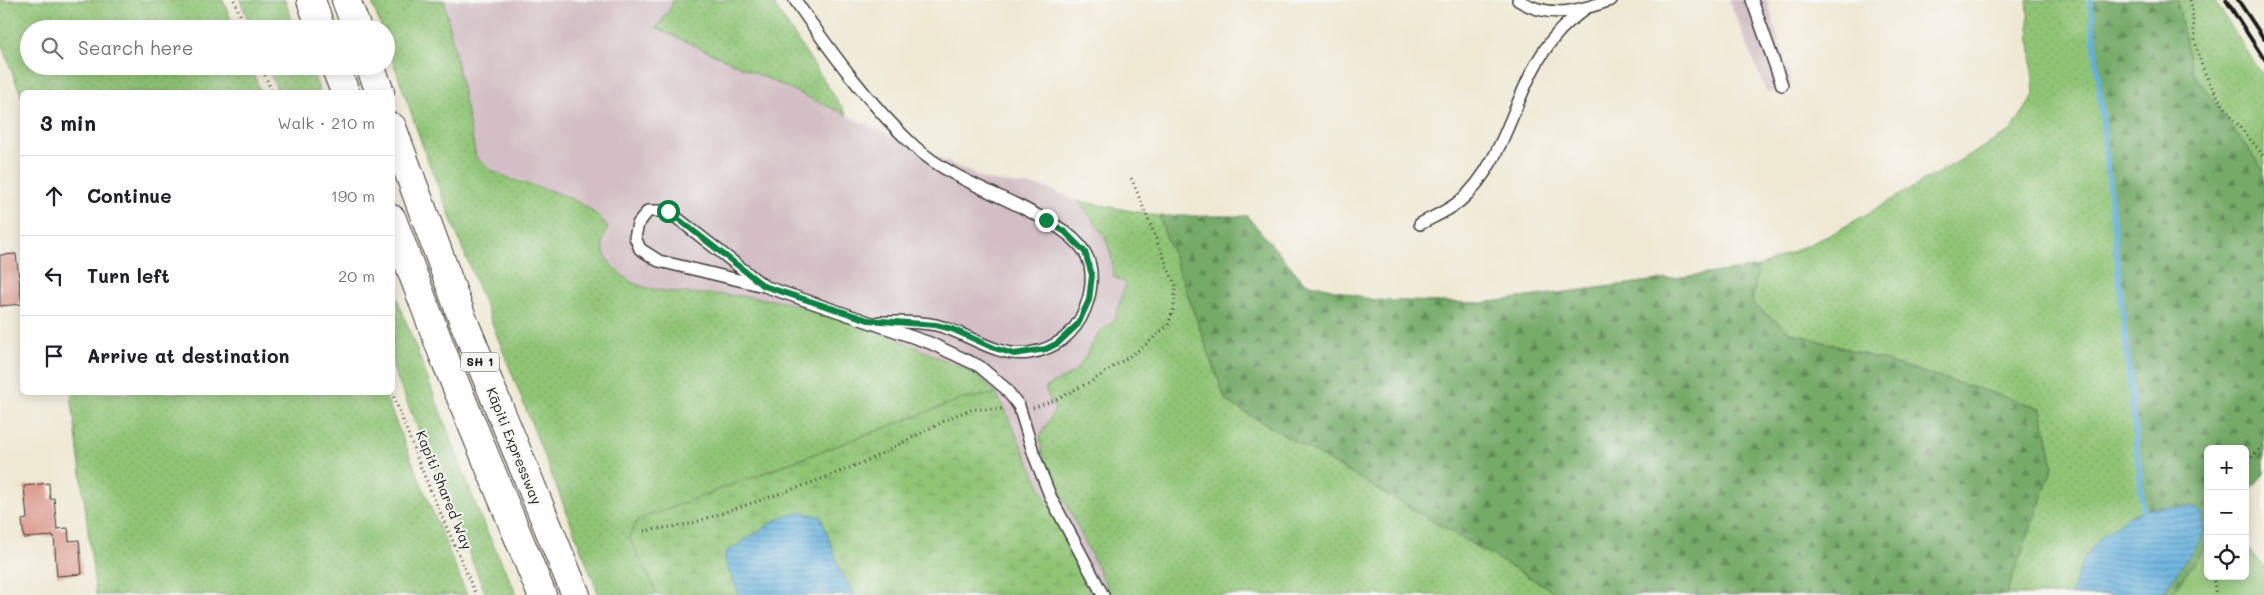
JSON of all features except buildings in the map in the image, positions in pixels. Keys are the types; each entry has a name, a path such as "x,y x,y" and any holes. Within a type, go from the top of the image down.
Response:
{"highway":[{"path":"310,0 318,20"},
{"path":"346,0 354,20"},
{"path":"338,75 344,90"},
{"path":"373,75 379,90"},
{"name":"Kāpiti Expressway","path":"395,134 463,320 576,595"},
{"name":"SH 1","path":"395,226 443,354 542,595"}],"lane":[{"path":"795,0 854,82 914,146 960,176 1046,220 1065,232 1085,252 1090,264 1091,288 1084,313 1068,335 1046,349 1014,354 994,348 952,329 936,325 868,320"},
{"path":"1518,0 1545,12 1586,8 1611,0"},
{"path":"1752,0 1782,85"},
{"path":"1420,224 1460,201 1481,179 1506,133 1523,92 1542,55 1557,34 1586,8"},
{"path":"764,286 668,211 648,211 638,224 635,237 640,249 659,261 764,286 868,320 930,343 979,366 1005,388 1021,412 1034,455 1051,498 1103,595"}],"path":[{"path":"234,0 242,20"},
{"path":"2190,0 2198,51 2213,90 2220,102 2264,157"},
{"path":"265,75 271,90"},
{"path":"644,531 690,524 811,482 867,461 956,415 973,409 1021,412 1058,399 1092,381 1142,348 1168,325 1174,308 1175,285 1130,175"},
{"name":"Kapiti Shared Way","path":"393,395 421,468 476,595"},
{"path":"2249,461 2264,444"},
{"path":"2214,580 2216,595"}],"shaded area":[{"path":"444,0 673,0 671,8 656,28 987,180 1048,188 1078,201 1106,235 1113,260 1114,277 1126,283 1114,321 1100,332 1076,371 1059,380 1055,410 1040,436 1042,454 1111,595 1091,595 997,394 721,294 664,292 640,286 624,277 608,259 603,248 604,240 609,231 547,189 495,172 476,157"},
{"path":"1729,0 1767,0 1792,84 1767,93"}],"green space":[{"path":"0,0 223,0 231,20 20,20 20,75 254,75 260,90 20,90 20,93 0,40"},
{"path":"240,0 285,0 292,20 248,20"},
{"path":"371,0 444,0 476,157 494,172 577,201 589,209 607,227 603,247 608,259 623,276 635,284 668,292 774,300 821,311 844,318 965,368 981,378 997,394 962,399 638,520 629,537 658,595 599,595 427,158 395,67 395,20 379,20"},
{"path":"673,0 771,0 847,115 656,28 671,8"},
{"path":"2027,0 2090,0 2144,527 2165,595 2006,595 2053,466 2041,408 1790,332 1752,303 1758,267 1830,235 2011,131 2034,95"},
{"path":"2090,0 2177,0 2192,71 2264,171 2264,474 2249,491 2249,445 2204,445 2204,550 2171,595 2165,595 2144,527"},
{"path":"2177,0 2214,0 2264,77 2264,171 2191,71"},
{"path":"271,75 313,75 319,90 277,90"},
{"path":"1078,201 1159,216 1226,401 1560,595 1111,595 1042,454 1040,436 1055,410 1045,388 1076,371 1100,332 1114,321 1126,283 1114,277 1113,264 1107,243 1099,228"},
{"path":"1159,216 1247,216 1304,282 1374,300 1481,303 1758,267 1752,303 1790,332 2041,408 2053,466 2006,595 1560,595 1226,401"},
{"path":"395,293 482,521 517,595 486,595 395,373"},
{"path":"997,394 1091,595 658,595 629,537 638,520 962,399"},
{"path":"71,395 385,395 467,595 96,595"},
{"path":"2204,550 2204,580 2249,580 2249,550 2264,566 2264,595 2171,595"}],"water":[{"path":"2192,507 2204,514 2202,538 2161,595 2070,595 2085,557 2102,536 2127,517 2151,508"},
{"path":"801,512 821,517 841,572 855,595 738,595 726,565 725,553 778,519"}],"waterway":[{"path":"2090,0 2144,518"}],"railway":[{"path":"2226,0 2264,59"},
{"path":"2238,0 2264,39"}],"route":[{"path":"668,211 689,225 764,286 868,320 880,322 920,322 952,329 994,348 1014,354 1046,349 1058,343 1078,324 1089,300 1092,275 1085,252 1065,232 1046,220"}]}
